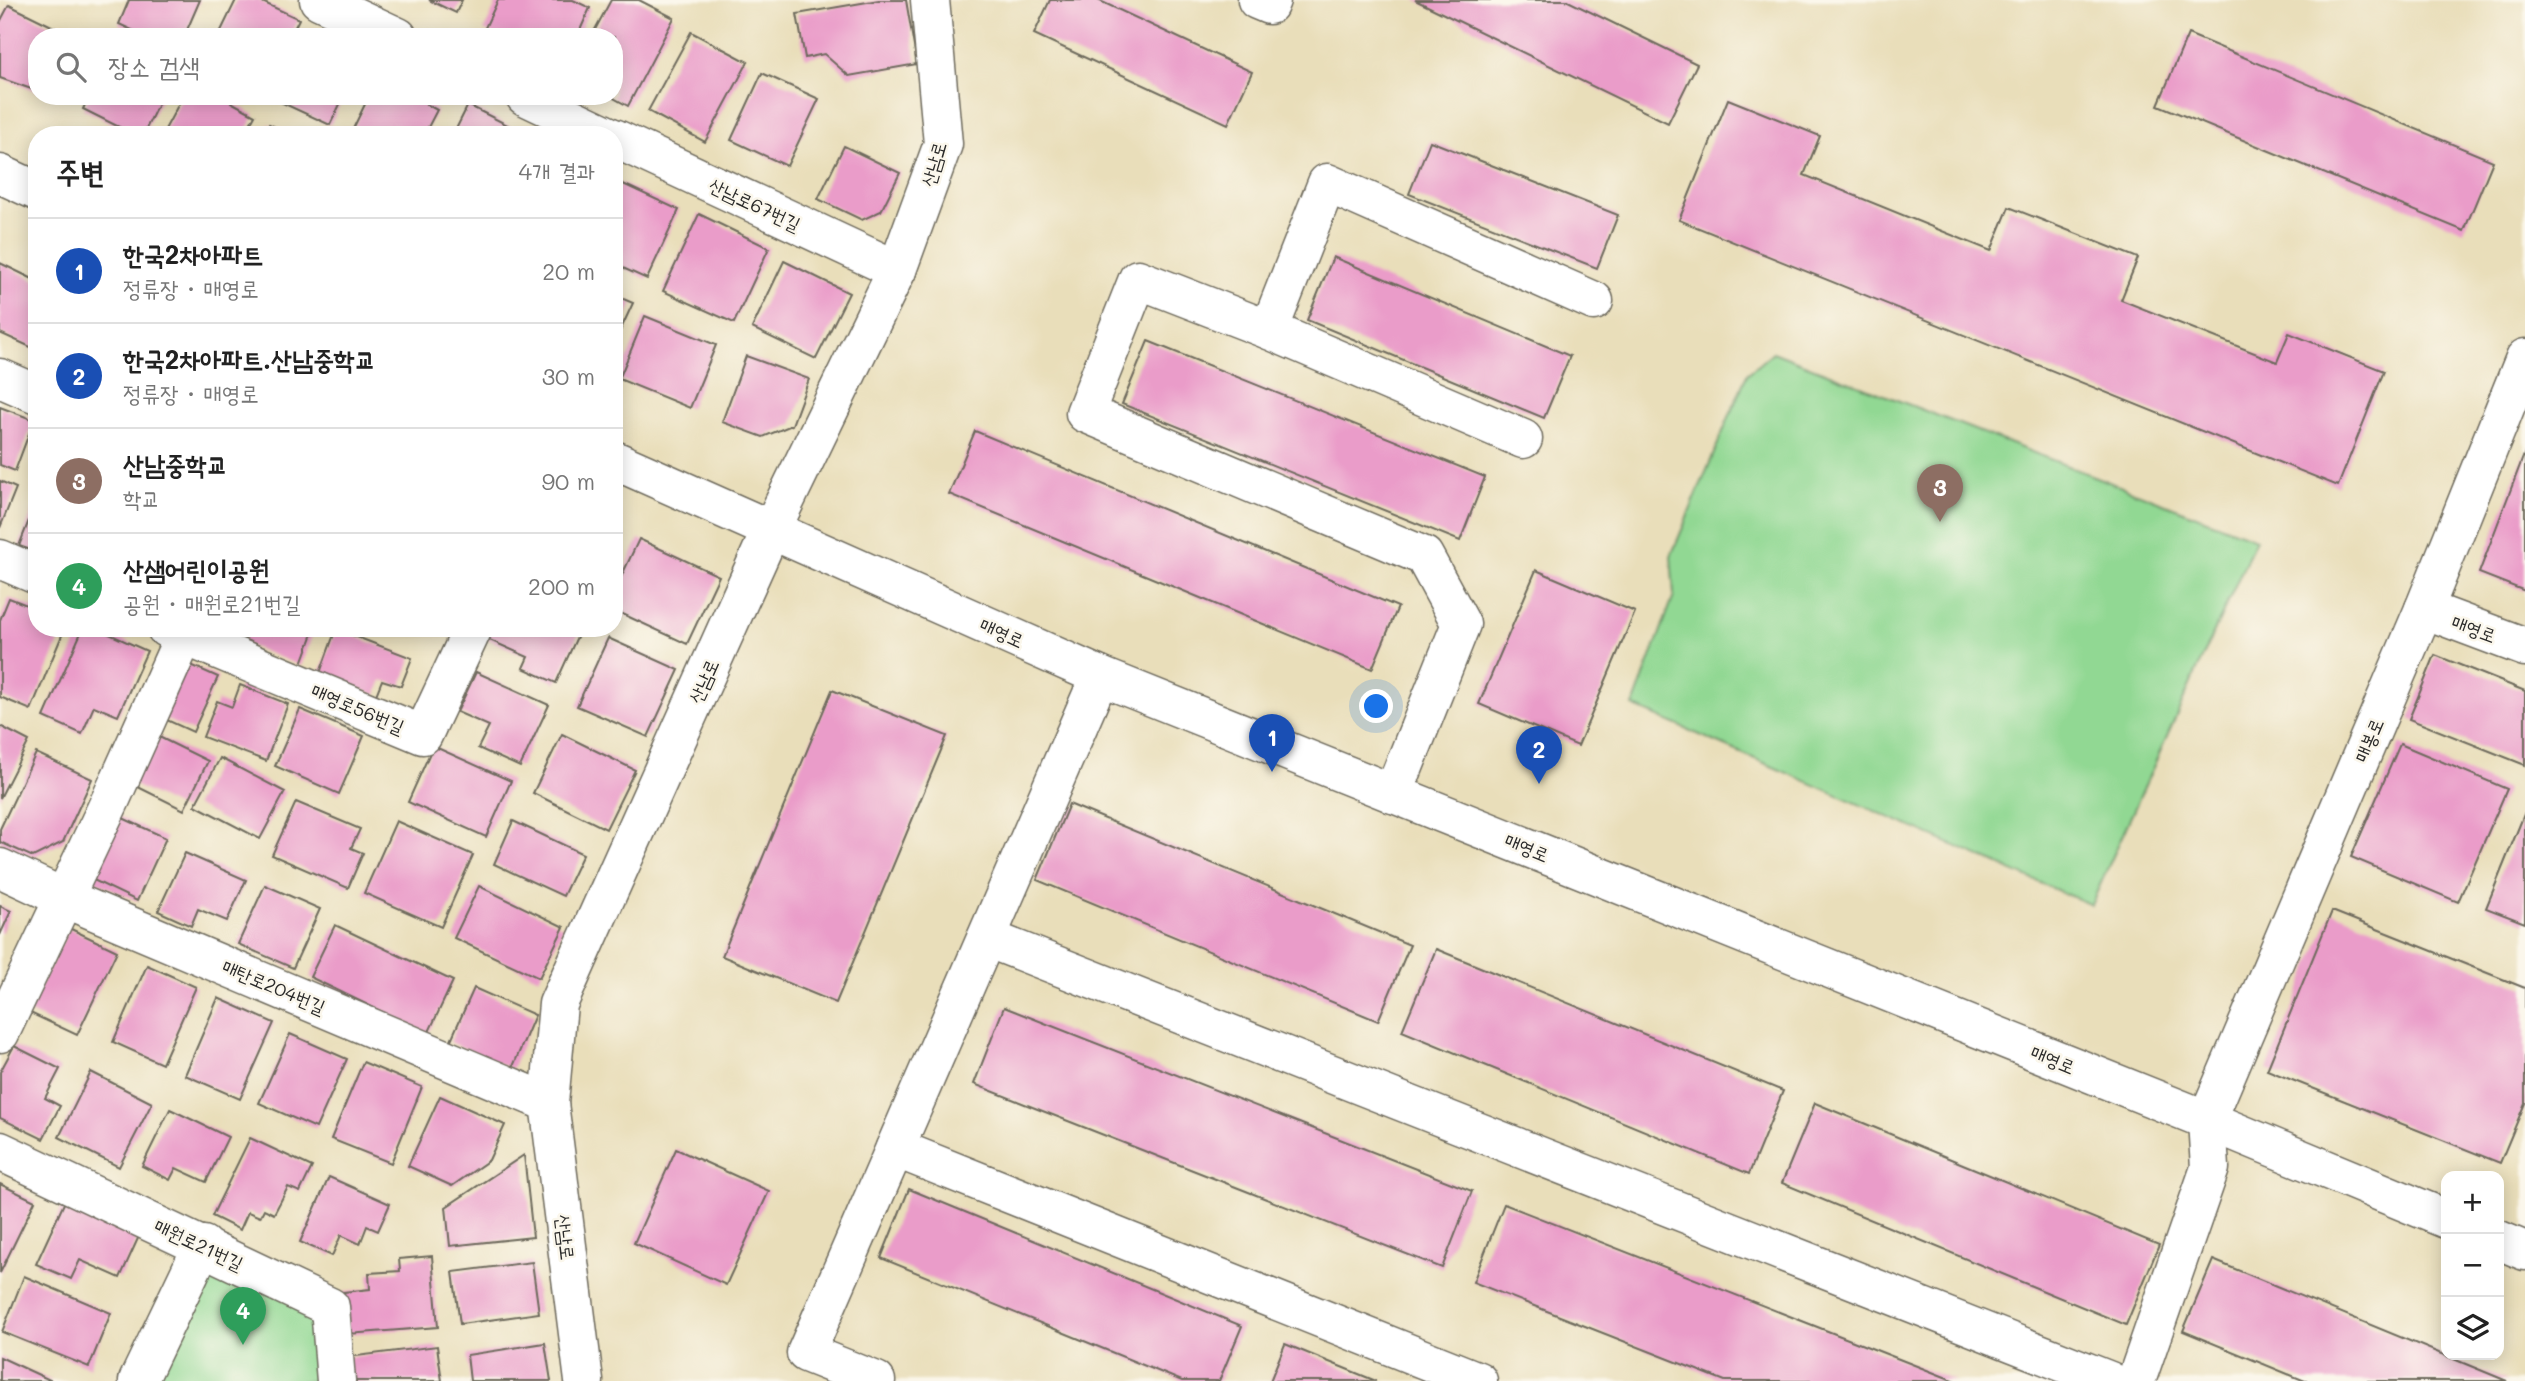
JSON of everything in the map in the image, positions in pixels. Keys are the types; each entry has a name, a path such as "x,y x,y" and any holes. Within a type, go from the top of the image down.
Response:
{"street":[{"path":"320,0 379,28"},
{"name":"산남로","path":"584,1381 549,1103 558,1004 772,528 897,271 943,144 930,0"},
{"path":"1257,0 1269,5 1271,0"},
{"path":"544,105 588,126"},
{"name":"산남로67번길","path":"623,142 897,271"},
{"path":"0,174 28,187"},
{"path":"1269,330 1327,183 1594,301"},
{"path":"1393,794 1461,624 1424,556 1086,413 1138,279 1269,330 1523,439"},
{"name":"매봉로","path":"2207,1121 2424,610 2525,358"},
{"path":"0,378 28,390"},
{"name":"매영로","path":"623,464 1100,676 2441,1217"},
{"path":"0,559 28,571"},
{"name":"매영로","path":"2424,610 2525,647"},
{"name":"매영로56번길","path":"0,1032 111,799 173,637"},
{"name":"매영로56번길","path":"187,637 423,736 469,637"},
{"path":"876,1381 806,1353 1100,676"},
{"name":"매탄로204번길","path":"0,868 64,898 549,1103"},
{"path":"987,938 2110,1381"},
{"path":"2136,1381 2210,1168 2207,1121"},
{"path":"895,1149 1478,1381"},
{"name":"매원로21번길","path":"0,1151 330,1307 336,1381"},
{"path":"2504,1242 2525,1251"},
{"path":"138,1381 203,1245"}],"green space":[{"path":"1773,352 2256,539 2091,905 1633,706 1674,595 1671,556 1747,374"},
{"path":"205,1257 319,1309 326,1381 146,1381"}],"building":[{"path":"129,0 200,0 188,28 128,28 119,24"},
{"path":"236,0 258,0 299,19 294,28 222,28"},
{"path":"429,0 462,0 456,13"},
{"path":"498,0 573,0 590,8 581,28 485,28"},
{"path":"611,0 639,0 674,18 628,106 623,103 623,28 596,28"},
{"path":"879,0 906,0 917,64 849,76 824,54 805,58 797,14"},
{"path":"1050,0 1098,0 1252,72 1228,124 1034,34"},
{"path":"1415,0 1566,0 1697,64 1668,123"},
{"path":"9,5 56,28 28,28 28,88 0,78 0,22"},
{"path":"691,32 748,62 705,142 648,111"},
{"path":"2188,34 2493,161 2464,231 2158,105"},
{"path":"762,73 819,99 787,166 731,140"},
{"path":"1728,99 1820,136 1804,175 1991,251 2009,207 2138,258 2121,300 2277,362 2289,333 2384,371 2338,486 1679,220"},
{"path":"85,105 158,105 147,126 117,126 83,109"},
{"path":"178,105 237,105 255,115 249,126 167,126"},
{"path":"287,105 340,105 330,125"},
{"path":"365,105 428,105 437,110 429,126 354,126"},
{"path":"468,105 509,126 458,126"},
{"path":"1430,141 1618,215 1597,268 1409,194"},
{"path":"844,146 900,173 881,211 862,220 818,199"},
{"path":"623,184 679,210 647,279 623,268"},
{"path":"699,214 769,248 734,323 663,291"},
{"path":"1333,257 1570,356 1544,418 1307,320"},
{"path":"784,261 849,293 816,359 752,328"},
{"path":"0,263 28,277 28,346 0,333"},
{"path":"623,299 633,303 623,325"},
{"path":"645,316 716,345 690,408 623,381 623,369"},
{"path":"1148,341 1485,477 1460,541 1122,404"},
{"path":"746,356 809,379 792,425 763,437 722,422"},
{"path":"0,407 28,418 28,436 15,471 0,465"},
{"path":"975,431 1398,607 1372,669 949,494"},
{"path":"2525,452 2525,591 2479,573"},
{"path":"0,481 16,488 0,528"},
{"path":"28,523 28,549 19,546"},
{"path":"639,539 719,576 687,644 623,614 623,573"},
{"path":"1536,570 1635,612 1578,746 1479,704"},
{"path":"9,598 28,605 28,637 61,637 31,710 0,697 0,620"},
{"path":"79,637 116,637 147,651 118,716 94,706 82,734 44,717"},
{"path":"245,637 312,637 301,666 243,643"},
{"path":"333,637 357,637 412,658 401,686 382,680 376,695 320,673"},
{"path":"577,637 556,683 523,668 528,657 485,638"},
{"path":"608,638 679,670 648,737 577,706"},
{"path":"2435,655 2525,691 2525,765 2409,719"},
{"path":"182,661 218,677 193,732 158,716"},
{"path":"476,672 549,705 520,767 478,748 489,726 457,712"},
{"path":"240,685 288,704 266,761 203,737 217,701 232,707"},
{"path":"832,690 947,736 836,1003 722,956"},
{"path":"300,709 364,736 339,794 275,766"},
{"path":"0,726 29,741 0,798"},
{"path":"153,734 208,761 184,810 128,782"},
{"path":"562,734 635,770 606,829 533,793"},
{"path":"2400,744 2507,789 2458,902 2351,857"},
{"path":"433,746 511,781 486,837 408,802"},
{"path":"36,753 92,779 63,842 33,857 0,842 0,829"},
{"path":"220,758 285,792 260,839 195,805"},
{"path":"296,802 360,829 351,848 363,853 348,888 272,855"},
{"path":"1069,804 1410,945 1378,1021 1037,880"},
{"path":"2525,812 2525,923 2486,908"},
{"path":"114,814 166,838 137,901 85,876"},
{"path":"396,821 473,855 441,927 364,893"},
{"path":"513,821 583,854 563,896 494,864"},
{"path":"185,853 246,880 227,921 198,909 191,926 158,911"},
{"path":"265,885 320,909 293,968 238,944"},
{"path":"479,886 564,927 539,978 454,938"},
{"path":"0,906 11,911 0,935"},
{"path":"2332,911 2525,988 2525,1103 2500,1163 2267,1070"},
{"path":"335,925 453,981 428,1034 310,977"},
{"path":"69,928 117,951 77,1035 28,1012"},
{"path":"1436,949 1783,1091 1749,1174 1402,1031"},
{"path":"147,965 196,987 162,1064 113,1042"},
{"path":"474,988 535,1015 512,1069 450,1042"},
{"path":"218,998 274,1023 240,1099 185,1075"},
{"path":"1004,1007 1472,1191 1442,1268 974,1084"},
{"path":"290,1034 347,1059 316,1128 259,1103"},
{"path":"14,1046 60,1069 45,1098 60,1106 43,1139 0,1118 0,1072"},
{"path":"363,1062 422,1087 391,1163 331,1139"},
{"path":"91,1072 152,1103 119,1167 59,1137"},
{"path":"440,1096 505,1125 489,1160 452,1186 408,1166"},
{"path":"1815,1103 2159,1245 2126,1325 1782,1183"},
{"path":"170,1109 228,1137 206,1182 176,1168 170,1180 142,1166"},
{"path":"250,1138 312,1167 300,1192 288,1187 274,1214 264,1209 260,1217 248,1212 240,1230 212,1216"},
{"path":"676,1149 769,1191 726,1285 634,1243"},
{"path":"524,1155 533,1237 450,1246 446,1207"},
{"path":"329,1177 390,1204 378,1231 367,1226 360,1244 341,1235 332,1256 300,1242"},
{"path":"0,1184 35,1201 0,1273"},
{"path":"909,1189 1242,1326 1219,1381 1182,1381 881,1258"},
{"path":"65,1201 140,1234 120,1278 80,1260 71,1279 36,1264"},
{"path":"1504,1204 1955,1381 1725,1381 1473,1282"},
{"path":"432,1256 438,1327 348,1334 344,1292 370,1289 369,1273 400,1271 399,1259"},
{"path":"2213,1260 2441,1354 2441,1360 2456,1360 2507,1381 2305,1381 2183,1331"},
{"path":"532,1262 539,1313 460,1324 453,1272"},
{"path":"24,1276 111,1313 89,1367 2,1332"},
{"path":"545,1343 551,1381 470,1381 467,1355"},
{"path":"1285,1344 1376,1381 1270,1381"},
{"path":"437,1346 442,1381 351,1381 348,1357"},
{"path":"0,1357 52,1381 0,1381"}],"place":[{"name":"산남중학교","path":"1940,522"},
{"name":"한국2차아파트","path":"1272,772"},
{"name":"한국2차아파트.산남중학교","path":"1539,784"},
{"name":"산샘어린이공원","path":"243,1345"}]}
